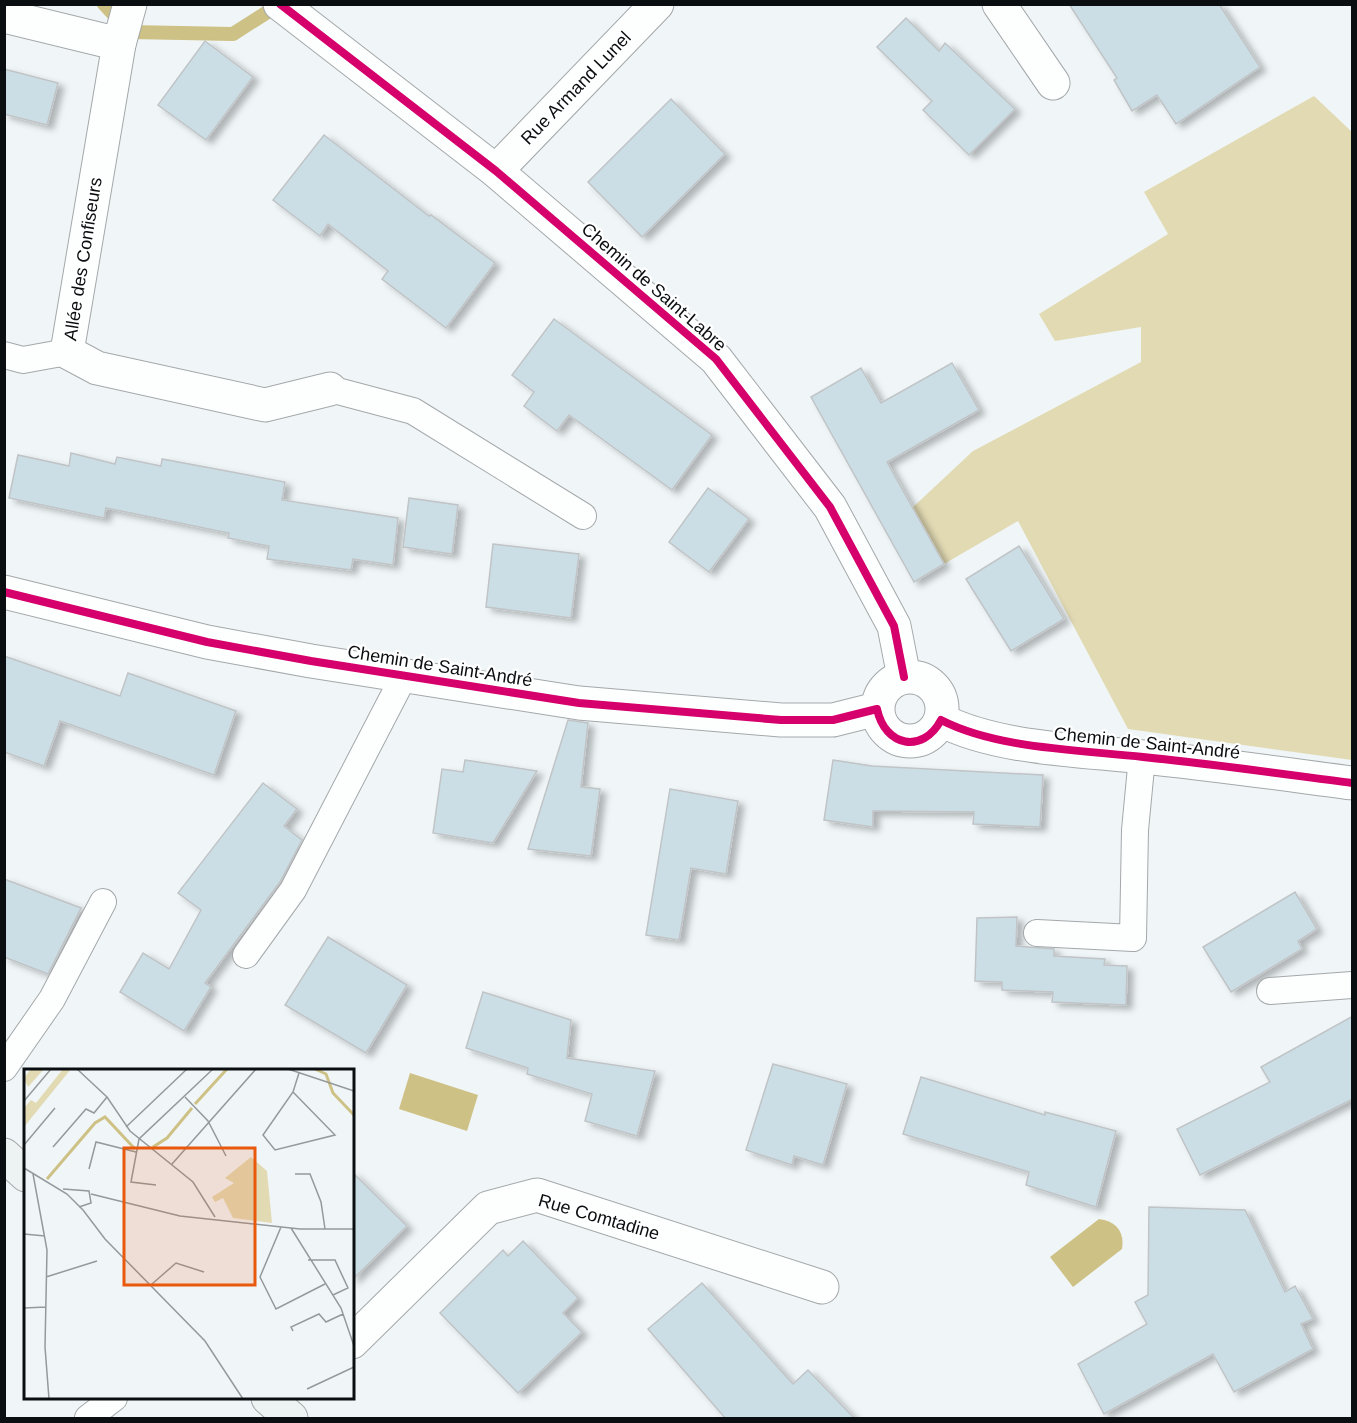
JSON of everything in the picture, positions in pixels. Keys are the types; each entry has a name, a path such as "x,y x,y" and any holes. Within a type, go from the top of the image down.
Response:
{"main road":[{"path":"4,1155 24,1172"}],"street":[{"name":"Allée des Confiseurs","path":"130,4 119,44 67,352 97,369 265,405 330,389"},
{"name":"Chemin de Saint-Labre","path":"280,4 496,171 716,359 830,507 894,626 904,677"},
{"name":"Rue Armand Lunel","path":"496,171 657,4"},
{"path":"999,4 1053,83"},
{"path":"4,16 119,44"},
{"name":"Chemin de Saint-André","path":"4,592 207,642 311,661 579,703 781,720 833,720 878,709"},
{"path":"904,677 916,677 935,688 941,698 943,708 941,720 936,729 927,737 916,741 905,742 894,738 885,730 880,720 879,698 885,688 904,677"},
{"name":"Chemin de Saint-André","path":"941,720 956,727 1022,745 1353,783"},
{"name":"Rue Comtadine","path":"354,1340 488,1208 537,1195 822,1287"}],"lane":[{"path":"4,355 23,360 67,352"},
{"path":"330,389 413,411 583,516"},
{"path":"246,955 293,890 404,676"},
{"path":"1037,933 1133,938 1135,830 1142,757"},
{"path":"4,1068 52,999 104,902"},
{"path":"1270,991 1353,986"},
{"path":"88,1419 113,1399"}],"shaded area":[{"path":"1314,96 1352,132 1352,760 1128,729 1018,521 944,564 912,508 973,451 1141,362 1141,327 1055,341 1039,314 1168,234 1144,192"},
{"path":"410,1073 478,1095 467,1131 399,1109"},
{"path":"1099,1219 1110,1222 1118,1228 1122,1237 1122,1249 1073,1287 1050,1257"}],"building":[{"path":"1069,4 1219,4 1260,67 1176,124 1157,95 1132,111 1114,80 1117,78"},
{"path":"906,18 939,51 945,43 1015,109 969,155 923,110 932,101 877,47"},
{"path":"205,41 253,77 206,140 158,105"},
{"path":"4,69 58,83 47,125 4,114"},
{"path":"671,99 725,154 642,237 588,182"},
{"path":"324,135 429,216 431,215 495,263 446,328 382,279 388,271 328,224 320,236 273,200"},
{"path":"554,319 712,435 672,490 569,415 557,431 524,406 534,392 512,375"},
{"path":"952,363 979,410 887,462 944,564 914,582 811,397 861,368 881,403"},
{"path":"71,453 115,464 117,457 161,466 162,459 285,482 282,500 398,518 393,565 353,559 351,570 267,559 269,546 228,538 229,533 106,508 104,518 9,498 18,455 69,466"},
{"path":"708,488 749,519 709,572 669,542"},
{"path":"409,498 458,505 452,554 403,547"},
{"path":"493,544 579,554 571,618 486,607"},
{"path":"1019,546 1064,619 1011,651 966,579"},
{"path":"4,656 120,696 128,673 236,711 214,775 60,721 44,766 4,752"},
{"path":"568,720 588,723 581,787 600,789 591,856 528,849"},
{"path":"465,760 537,771 493,843 433,833 442,769 463,772"},
{"path":"833,760 872,766 1043,775 1040,827 973,824 974,812 873,811 873,827 824,820"},
{"path":"263,783 297,809 284,826 302,840 280,882 205,983 211,987 184,1031 120,992 143,953 169,969 201,910 178,893"},
{"path":"670,789 738,801 726,874 691,868 679,940 646,935"},
{"path":"4,879 81,908 48,974 4,957"},
{"path":"1295,892 1317,929 1298,941 1302,949 1231,992 1203,947"},
{"path":"1017,917 1016,946 1054,949 1054,956 1105,959 1104,965 1127,966 1126,1005 1052,1002 1053,992 1002,990 1002,982 975,981 977,918"},
{"path":"328,937 407,985 366,1053 285,1005"},
{"path":"483,992 571,1020 567,1058 655,1071 637,1136 585,1121 592,1094 527,1074 528,1068 466,1048"},
{"path":"1353,1016 1353,1099 1200,1175 1177,1129 1270,1082 1261,1067"},
{"path":"773,1064 847,1084 823,1165 794,1156 792,1165 746,1150"},
{"path":"921,1077 1045,1115 1045,1112 1116,1131 1096,1207 1026,1185 1029,1172 903,1134"},
{"path":"354,1174 407,1226 354,1278"},
{"path":"1149,1207 1245,1210 1285,1292 1295,1286 1313,1319 1301,1324 1313,1349 1234,1392 1213,1354 1104,1414 1078,1364 1147,1324 1135,1302 1148,1295"},
{"path":"523,1241 578,1298 563,1313 582,1332 518,1393 440,1313 503,1250 508,1256"},
{"path":"702,1283 793,1384 808,1370 855,1419 726,1419 648,1329"}],"waterway":[{"path":"104,4 130,32 233,34 280,4"}],"cycle path":[{"path":"280,4 496,171 716,359 830,507 894,626 904,677"},
{"path":"4,592 207,642 311,661 579,703 781,720 833,720 877,709 881,722 888,732 905,742 925,738 941,720 963,730 1013,743 1352,783"}]}
